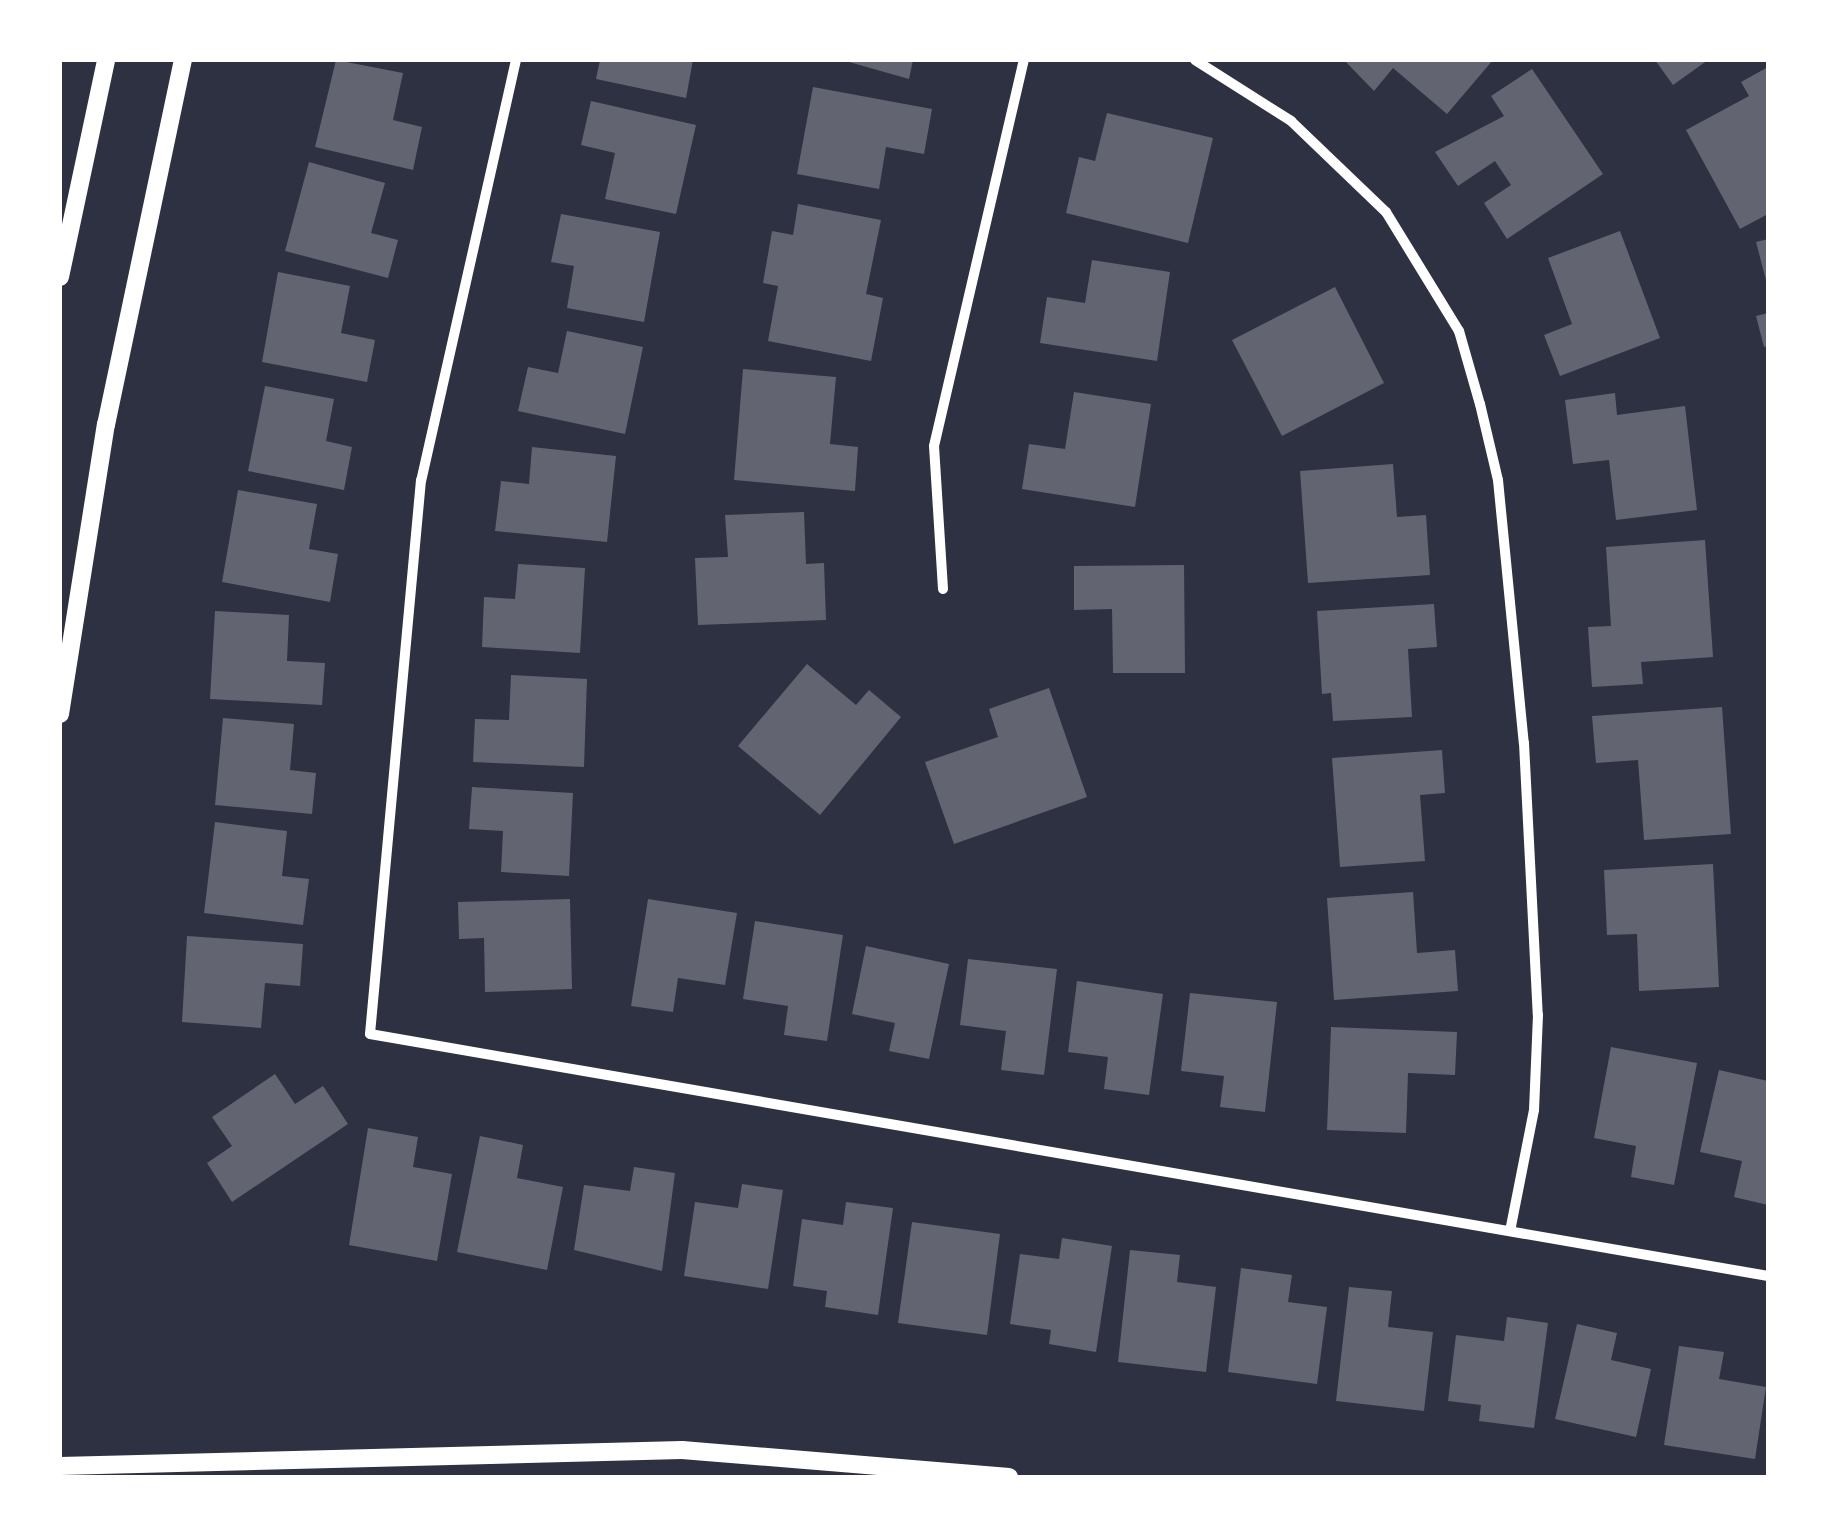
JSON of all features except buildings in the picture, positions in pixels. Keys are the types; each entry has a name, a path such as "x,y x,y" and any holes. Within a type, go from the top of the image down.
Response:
{"street":[{"path":"60,277 106,60"},
{"path":"60,714 106,425 183,60"},
{"path":"516,60 421,480 370,1034 1768,1276"},
{"path":"943,589 934,446 1024,60"},
{"path":"1194,60 1291,121 1386,212 1459,331 1480,404 1498,480 1520,706 1538,1015 1534,1110 1510,1230"},
{"path":"60,1466 682,1450 1010,1477"}]}
